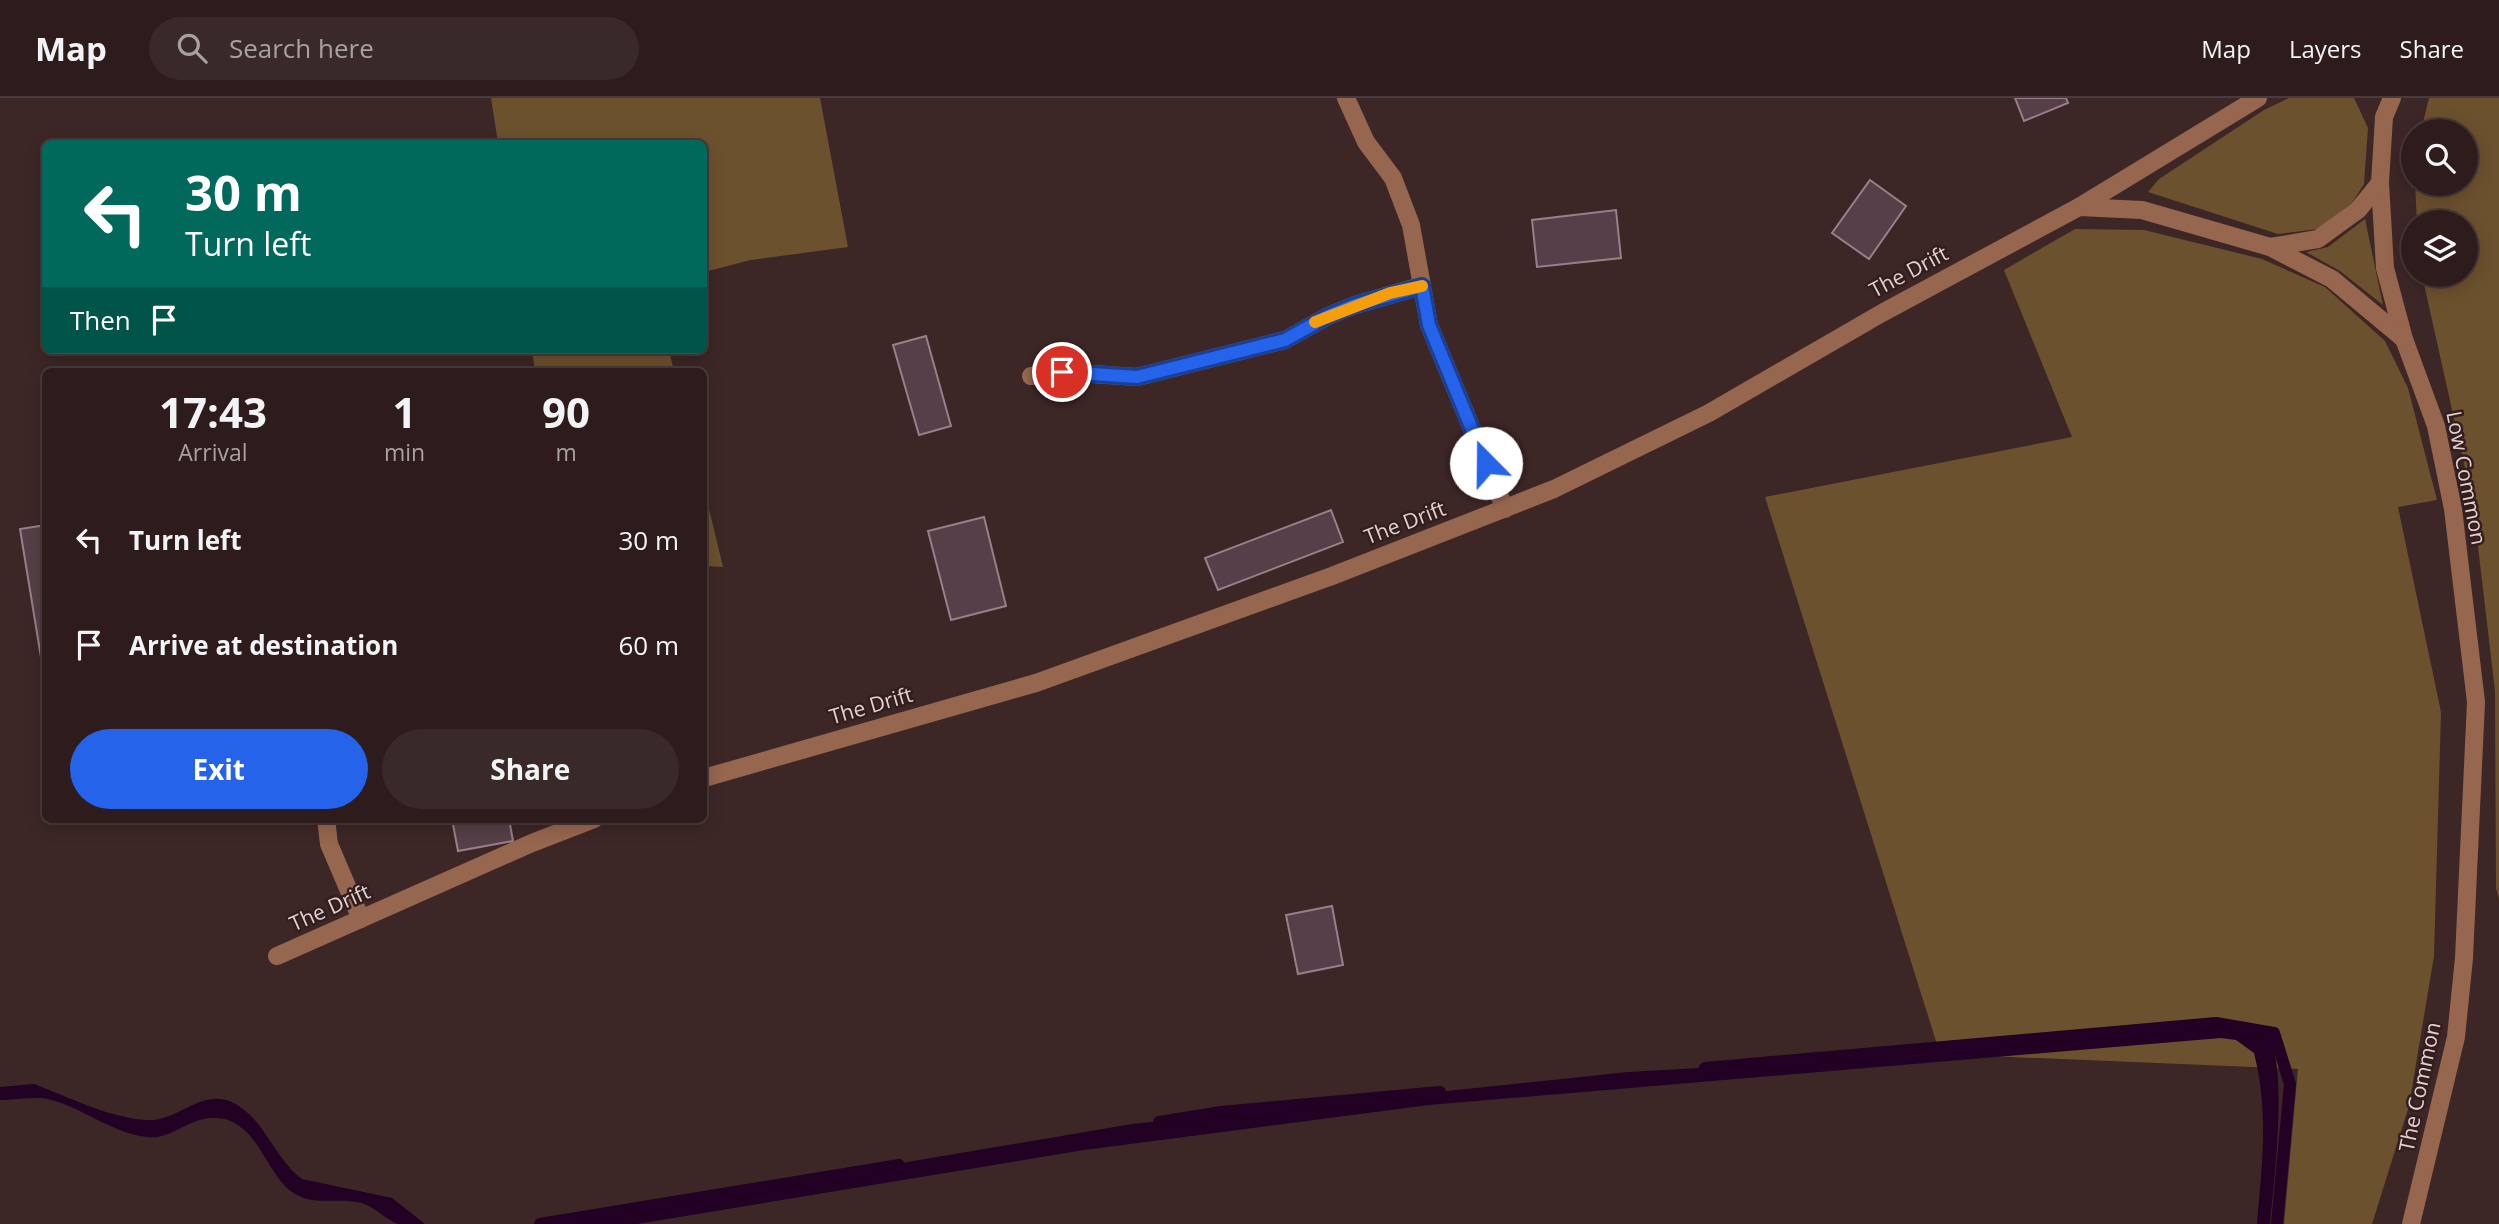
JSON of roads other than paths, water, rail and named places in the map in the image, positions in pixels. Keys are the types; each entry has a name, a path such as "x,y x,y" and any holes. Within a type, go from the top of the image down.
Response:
{"street":[{"path":"1346,98 1366,142 1393,178 1411,225 1429,325 1505,509"},
{"name":"The Drift","path":"707,777 1036,684 1332,576 1554,489 1709,414 1882,313 2079,207 2258,98"},
{"path":"2374,98 2384,117"},
{"name":"Low Common","path":"2392,98 2384,117 2380,183 2385,268 2404,339 2436,426 2450,497 2476,702 2464,958"},
{"path":"2270,247 2318,239 2358,210 2380,183"},
{"path":"2079,207 2142,211 2270,247 2332,279 2404,339"},
{"path":"1031,376 1082,372 1137,377 1285,340 1337,312 1390,293 1422,286"},
{"path":"326,823 329,844 361,919"},
{"name":"The Drift","path":"277,956 585,823"},
{"name":"The Common","path":"2411,1224 2456,1037 2464,958"}],"waterway":[{"path":"1705,1068 2216,1023 2274,1033 2290,1084 2277,1224"},
{"path":"1159,1122 1221,1112 1440,1092"},
{"path":"540,1224 899,1165"}]}
